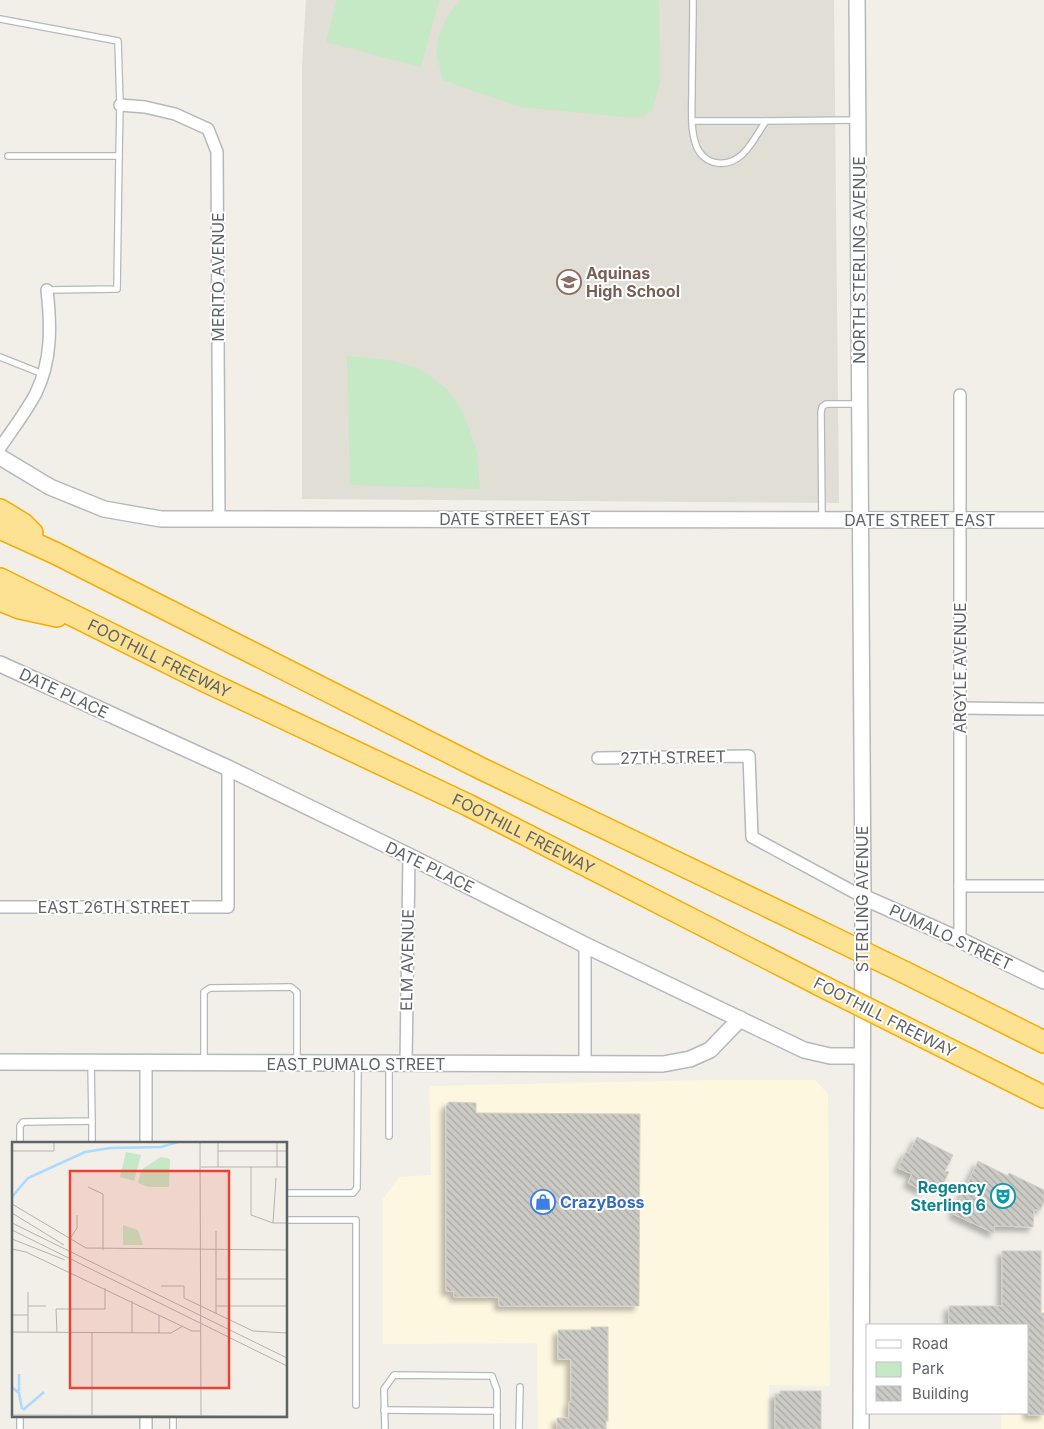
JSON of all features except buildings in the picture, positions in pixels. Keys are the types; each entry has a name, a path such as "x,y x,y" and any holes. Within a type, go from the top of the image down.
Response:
{"highway":[{"path":"0,510 24,524 55,553"},
{"path":"0,528 55,553 480,768 906,973 1044,1042"},
{"name":"FOOTHILL FREEWAY","path":"0,579 205,681 468,806 1044,1097"},
{"path":"0,600 20,608 89,623"}],"street":[{"name":"NORTH STERLING AVENUE","path":"857,0 860,519"},
{"name":"MERITO AVENUE","path":"120,105 145,107 175,114 208,129 217,152 219,519"},
{"path":"0,448 36,393 43,374 49,348 50,332 47,290"},
{"name":"ARGYLE AVENUE","path":"960,395 960,940"},
{"name":"DATE STREET EAST","path":"0,457 50,487 104,509 161,519 1044,520"},
{"name":"STERLING AVENUE","path":"860,519 863,897 861,1429"},
{"name":"DATE PLACE","path":"0,664 228,768 585,945 804,1050 830,1056 862,1056"},
{"path":"960,708 1044,709"},
{"name":"27TH STREET","path":"598,758 749,756 752,837"},
{"name":"EAST 26TH STREET","path":"0,907 228,907 228,768"},
{"name":"PUMALO STREET","path":"752,837 863,897 960,940 1044,981"},
{"name":"ELM AVENUE","path":"406,1064 408,856"},
{"path":"960,886 1044,886"},
{"path":"585,945 585,1065"},
{"name":"EAST PUMALO STREET","path":"0,1062 91,1064 663,1064 690,1059 710,1050 740,1019"},
{"path":"146,1064 146,1142"},
{"path":"146,1416 146,1429"}],"lane":[{"path":"693,0 693,121 698,150 704,158 718,164 733,162 751,144 766,121"},
{"path":"0,19 118,41 120,105 117,290 47,290"},
{"path":"693,121 858,120"},
{"path":"8,156 119,156"},
{"path":"0,357 43,374"},
{"path":"822,519 822,407 826,404 860,404"},
{"path":"204,1064 204,992 210,988 282,987 291,987 297,992 297,1064"},
{"path":"91,1064 92,1142"},
{"path":"288,1192 353,1193 357,1188 358,1064"},
{"path":"389,1064 389,1136"},
{"path":"20,1142 20,1126 23,1122 92,1121"},
{"path":"288,1220 356,1220 356,1405"},
{"path":"384,1429 384,1389 394,1375 492,1376 498,1390 497,1429"},
{"path":"519,1429 520,1387"},
{"path":"384,1410 497,1411"},
{"path":"20,1416 20,1429"},
{"path":"173,1416 173,1429"}],"shaded area":[{"name":"Aquinas High School","path":"306,0 834,0 839,503 302,499 302,65"},
{"path":"713,1080 815,1080 828,1094 830,1386 769,1385 768,1429 538,1429 537,1343 383,1344 383,1199 399,1177 431,1175 430,1086"},
{"path":"1001,1310 1044,1310 1044,1429 1001,1429 1001,1414 1029,1414 1029,1324 1001,1324"}],"green space":[{"path":"337,0 439,0 421,67 326,42"},
{"path":"460,0 659,0 660,81 653,108 643,117 625,117 520,107 443,80 437,57 438,41 442,26"},
{"path":"347,356 390,360 420,369 448,390 464,414 477,452 480,489 350,485"}],"place":[{"name":"Aquinas High School","path":"569,282"},
{"name":"Regency Sterling 6","path":"1003,1196"},
{"name":"CrazyBoss","path":"543,1202"}]}
